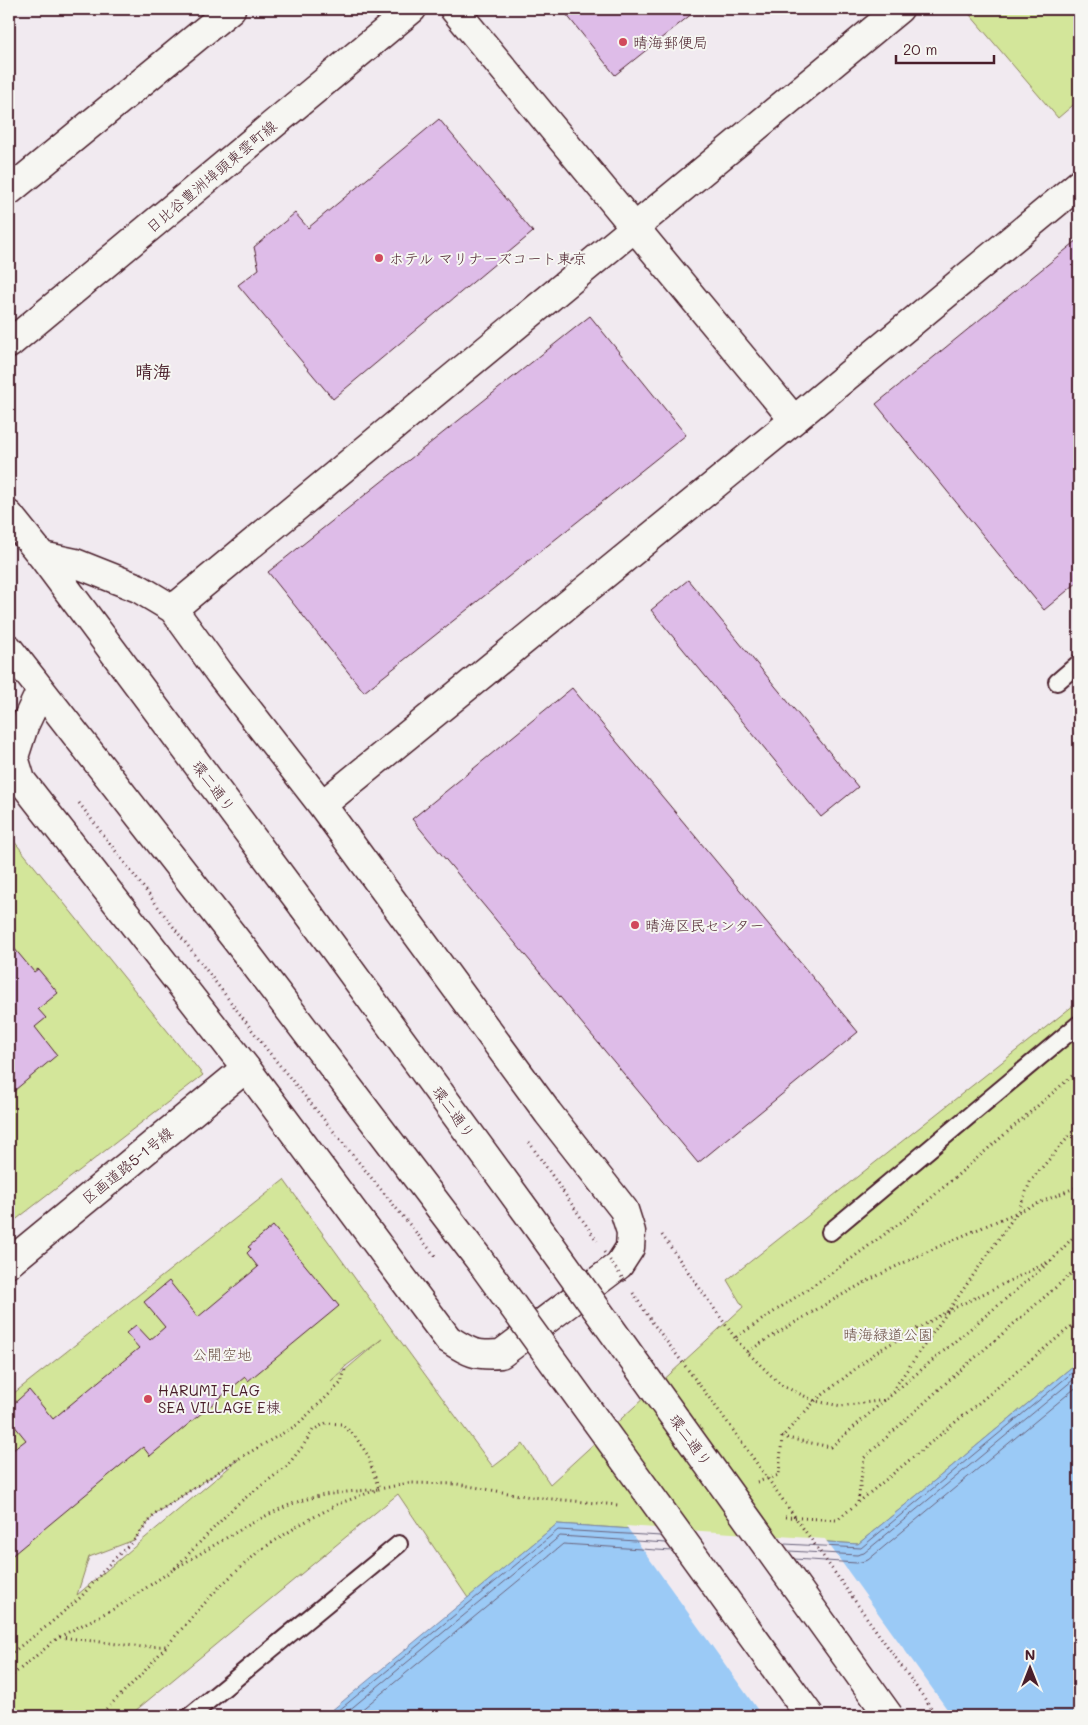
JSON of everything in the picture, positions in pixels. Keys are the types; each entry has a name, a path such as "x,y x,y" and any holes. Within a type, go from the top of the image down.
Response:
{"main road":[{"path":"9,191 231,9"},
{"name":"日比谷豊洲埠頭東雲町線","path":"9,344 412,9"},
{"path":"454,9 794,420"},
{"path":"173,609 899,9"},
{"path":"322,805 794,420 1079,184"},
{"name":"環二通り","path":"9,514 303,906 529,1214 889,1716"},
{"path":"41,690 24,726 14,758 20,780 246,1068 448,1339 467,1351 481,1355 501,1354 619,1264 630,1248 631,1232 624,1210 548,1113 322,805 220,674 173,609 129,584 75,563 42,556"},
{"path":"9,650 244,950 478,1258 810,1716"},
{"name":"区画道路5-1号線","path":"9,1263 246,1068"}],"lane":[{"path":"1057,682 1079,664"},
{"path":"830,1232 1079,1024"},
{"path":"190,1716 399,1544"}],"path":[{"path":"79,803 268,1051 441,1263"},
{"path":"1079,1070 915,1212 833,1272 735,1338 781,1385 815,1400 841,1406 886,1400 1018,1211 1031,1180 1079,1125"},
{"path":"747,1352 824,1304 894,1267 1018,1211 1079,1186"},
{"path":"782,1437 831,1447 1052,1260 1079,1231"},
{"path":"604,1252 626,1283"},
{"path":"752,1484 779,1475 782,1437 815,1400 878,1350 948,1311 1052,1260"},
{"path":"858,1503 864,1458 946,1382 1079,1267"},
{"path":"631,1291 937,1716"},
{"path":"778,1516 837,1520 1079,1320"},
{"path":"9,1655 81,1597 110,1562 134,1540 156,1514 238,1459 297,1425 341,1383 346,1366"},
{"path":"174,1569 236,1505 287,1466 313,1430 326,1423 341,1424 354,1435 367,1454 379,1489"},
{"path":"9,1678 59,1637 119,1606 174,1569 256,1522 292,1504 337,1492 379,1489 409,1483 457,1484 531,1497 619,1505"},
{"path":"99,1716 134,1681 218,1588 259,1551 301,1524 338,1504 379,1489"},
{"path":"618,1498 624,1506"},
{"path":"59,1637 142,1647 166,1646"},
{"path":"9,1669 13,1674"}],"green space":[{"path":"965,9 1079,9 1079,100 1058,118"},
{"path":"9,835 203,1075 9,1225"},
{"name":"晴海緑道公園","path":"1079,1001 1079,1361 858,1544 557,1524 468,1598 398,1494 129,1716 9,1716 9,1397 284,1180 493,1467 523,1444 550,1484 743,1307 727,1280","holes":["382,1339 331,1382 346,1366","238,1460 77,1595 89,1557 134,1540 156,1513"]}],"water":[{"path":"1079,1361 1079,1716 325,1716 557,1524 858,1544"}],"pier":[{"path":"626,1526 825,1539 952,1716 762,1716"}],"building":[{"name":"晴海郵便局","path":"562,9 698,9 615,75"},
{"name":"ホテル マリナーズコート東京","path":"439,119 533,232 333,399 238,285 259,269 254,247 295,213 308,228"},
{"path":"1079,239 1079,581 1044,610 876,404"},
{"path":"590,316 686,435 364,692 268,572"},
{"path":"688,580 858,787 821,817 651,610"},
{"name":"晴海区民センター","path":"572,688 858,1032 698,1163 412,819"},
{"path":"14,948 34,972 38,969 58,993 38,1009 46,1018 35,1027 57,1055 9,1095 9,953"},
{"name":"HARUMI FLAG SEA VILLAGE E棟","path":"273,1226 339,1306 248,1381 245,1377 150,1456 143,1447 9,1558 9,1453 26,1440 9,1419 9,1408 29,1390 53,1419 139,1348 126,1333 136,1325 150,1340 165,1327 144,1302 169,1281 198,1317 258,1267 247,1253 251,1249 248,1247"}],"place":[{"name":"晴海郵便局","path":"623,42"},
{"name":"ホテル マリナーズコート東京","path":"379,258"},
{"name":"晴海区民センター","path":"635,925"},
{"name":"HARUMI FLAG SEA VILLAGE E棟","path":"148,1399"}],"district":[{"name":"晴海","path":"153,371"}],"park label":[{"name":"公開空地","path":"222,1354"}]}
